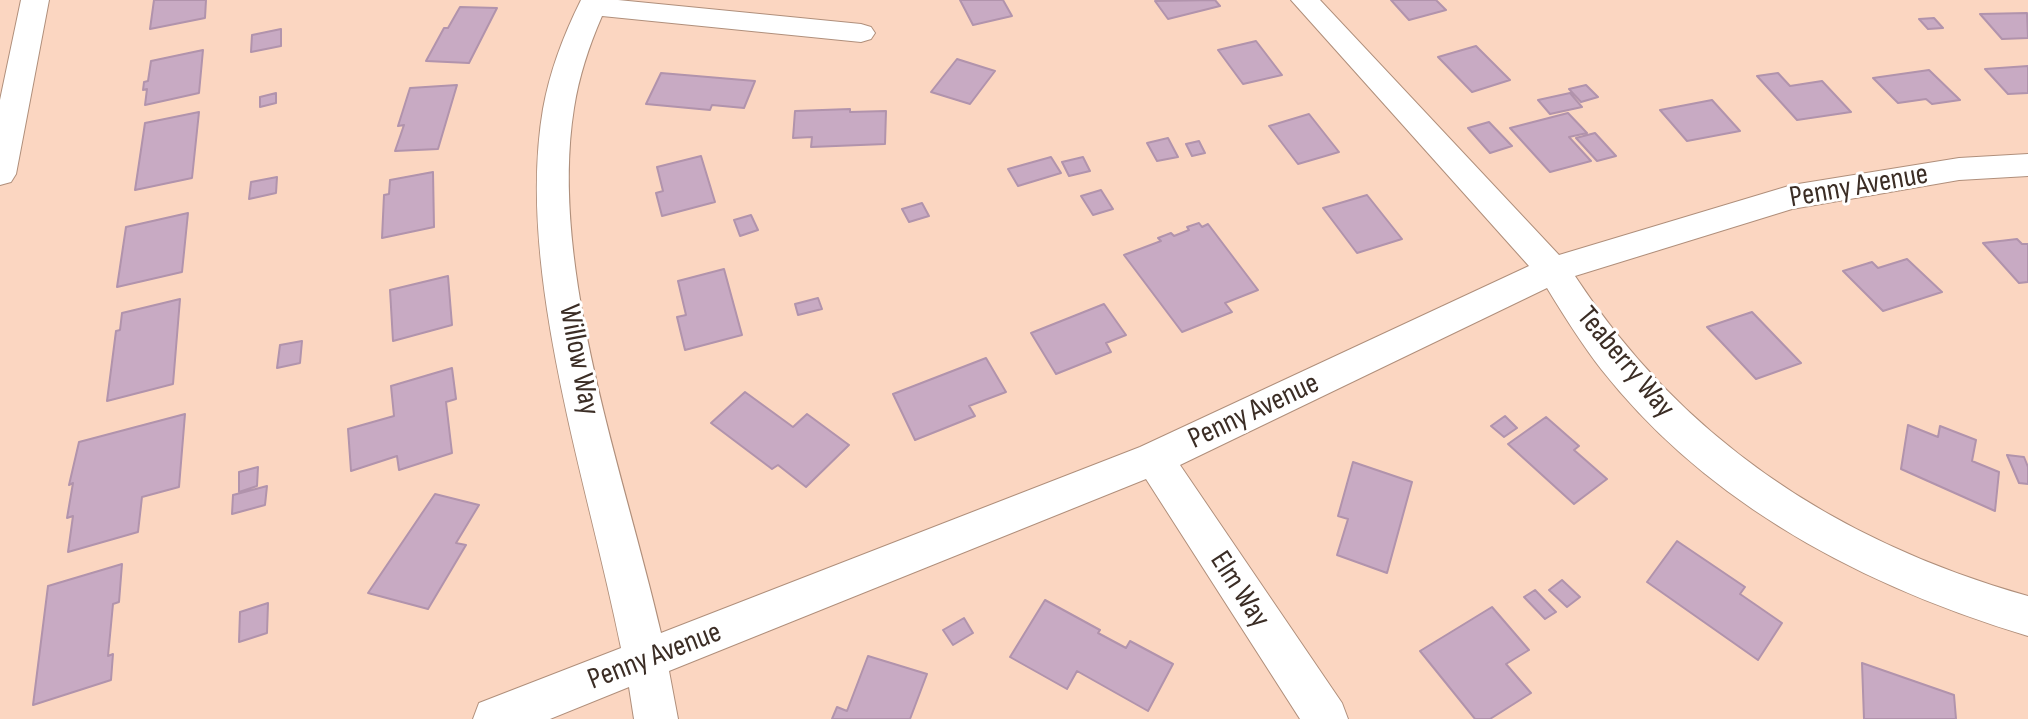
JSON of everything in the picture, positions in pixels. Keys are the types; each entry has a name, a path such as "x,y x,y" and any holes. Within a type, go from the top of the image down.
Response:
{"street":[{"path":"0,174 35,0"},
{"name":"Teaberry Way","path":"1305,0 1553,270 1584,320 1622,368 1718,463 1808,524 1895,572 1983,605 2028,616"},
{"path":"593,3 861,33"},
{"name":"Willow Way","path":"593,3 572,59 563,96 553,177 555,229 573,349 647,661 656,719"},
{"name":"Penny Avenue","path":"495,719 1154,459 1553,270 1792,197 1959,169 2028,165"},
{"name":"Elm Way","path":"1154,459 1326,719"}],"building":[{"path":"154,0 206,0 205,18 150,29"},
{"path":"960,0 1003,0 1012,16 973,25"},
{"path":"1215,0 1220,6 1168,19 1155,1"},
{"path":"1391,0 1436,0 1446,10 1409,20"},
{"path":"460,7 497,8 469,63 426,61 444,28 448,28"},
{"path":"2027,13 2028,38 2002,39 1980,14"},
{"path":"1934,18 1943,28 1928,29 1919,19"},
{"path":"281,29 281,46 251,52 252,35"},
{"path":"1256,41 1282,75 1243,84 1218,50"},
{"path":"1476,46 1510,80 1472,92 1438,57"},
{"path":"203,50 199,93 145,105 147,89 143,90 144,82 148,81 151,61"},
{"path":"957,59 995,71 970,104 931,92"},
{"path":"2028,66 2028,93 2008,94 1985,69"},
{"path":"1929,70 1960,100 1932,104 1926,99 1898,103 1873,78"},
{"path":"661,73 755,81 744,108 712,105 710,110 646,104"},
{"path":"1778,73 1790,86 1822,81 1851,112 1797,120 1757,76"},
{"path":"457,85 438,149 395,151 404,125 398,126 410,88"},
{"path":"1586,85 1598,97 1581,102 1569,89"},
{"path":"276,93 276,103 260,107 260,97"},
{"path":"1570,93 1582,107 1550,114 1538,100"},
{"path":"1712,100 1740,131 1687,141 1660,110"},
{"path":"850,109 850,112 886,111 885,144 811,147 812,137 793,138 795,111"},
{"path":"199,112 192,178 135,190 145,123"},
{"path":"1568,113 1587,133 1569,137 1591,161 1550,172 1510,128"},
{"path":"1309,114 1339,152 1298,164 1269,126"},
{"path":"1489,122 1512,146 1490,153 1468,128"},
{"path":"1595,133 1616,156 1597,161 1576,138"},
{"path":"1168,138 1178,157 1157,161 1147,143"},
{"path":"1199,141 1205,153 1192,156 1186,144"},
{"path":"701,156 715,202 662,216 656,193 663,191 657,167"},
{"path":"1051,157 1061,173 1018,186 1008,169"},
{"path":"1083,157 1090,171 1069,176 1062,162"},
{"path":"433,172 434,227 382,238 384,195 389,194 390,180"},
{"path":"277,177 276,193 249,199 251,182"},
{"path":"1101,190 1113,209 1093,215 1081,196"},
{"path":"1367,195 1402,239 1357,253 1323,208"},
{"path":"922,203 929,216 909,222 902,209"},
{"path":"188,213 182,272 117,287 126,227"},
{"path":"751,215 758,230 740,236 734,220"},
{"path":"1199,223 1202,227 1208,224 1258,290 1225,303 1232,312 1182,332 1124,255 1161,241 1158,238 1171,233 1174,236 1189,230 1187,227"},
{"path":"2017,239 2022,244 2028,244 2028,282 2019,283 1983,243"},
{"path":"1907,259 1942,292 1883,311 1843,271 1872,262 1878,268"},
{"path":"724,269 742,335 685,350 677,317 686,315 678,281"},
{"path":"448,276 452,325 393,341 390,290"},
{"path":"818,298 822,309 798,315 795,304"},
{"path":"180,299 173,384 107,401 116,331 120,330 122,313"},
{"path":"1104,304 1126,335 1106,343 1111,352 1056,374 1031,333"},
{"path":"1752,312 1801,363 1756,379 1707,327"},
{"path":"302,341 300,363 277,368 280,345"},
{"path":"986,358 1006,392 969,406 975,416 915,440 893,394"},
{"path":"452,368 456,399 446,402 452,453 399,470 397,456 351,471 348,429 394,416 391,386"},
{"path":"745,392 793,427 807,414 849,445 806,487 778,465 772,469 711,423"},
{"path":"185,414 179,487 142,497 138,532 68,552 73,516 67,518 73,483 69,485 79,442"},
{"path":"1505,416 1517,428 1504,437 1491,426"},
{"path":"1546,417 1579,446 1574,450 1607,479 1574,504 1508,444"},
{"path":"1908,425 1938,437 1940,426 1976,440 1972,461 1999,472 1995,511 1901,469"},
{"path":"2007,455 2024,457 2028,467 2028,484 2019,483"},
{"path":"1353,462 1412,482 1387,573 1337,555 1348,519 1338,516"},
{"path":"258,467 257,486 239,492 239,472"},
{"path":"267,486 265,505 232,514 233,495"},
{"path":"435,494 479,505 456,543 466,545 428,609 368,593"},
{"path":"1677,541 1745,587 1740,594 1782,623 1758,660 1647,582"},
{"path":"122,564 119,602 113,604 108,656 113,654 111,680 33,705 48,586"},
{"path":"1562,580 1580,597 1567,607 1549,590"},
{"path":"1535,590 1556,612 1545,619 1524,597"},
{"path":"1045,600 1126,648 1130,641 1173,664 1148,711 1077,671 1067,689 1010,657"},
{"path":"268,603 267,633 239,642 240,612"},
{"path":"1492,607 1529,650 1506,664 1531,693 1490,719 1475,719 1420,651"},
{"path":"964,618 973,633 953,645 943,630"},
{"path":"868,656 927,674 910,719 832,719 837,707 847,711"},
{"path":"1862,663 1954,695 1956,719 1864,719"}]}
